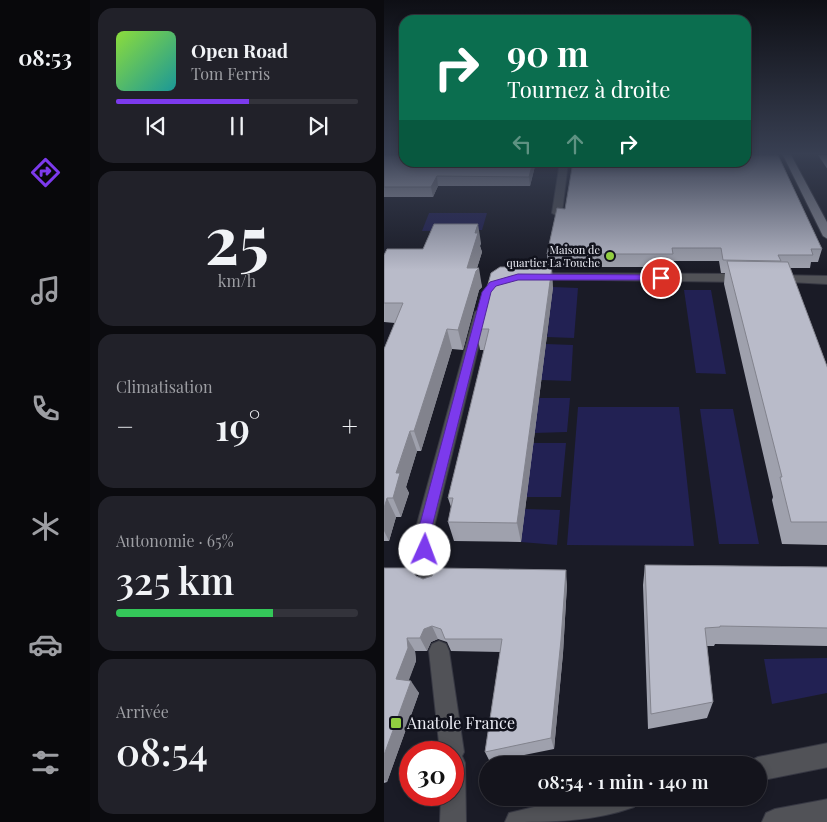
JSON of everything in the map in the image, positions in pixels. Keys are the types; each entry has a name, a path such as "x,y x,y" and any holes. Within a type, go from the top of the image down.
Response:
{"main road":[{"path":"806,193 827,236"}],"street":[{"path":"556,214 559,193"},
{"path":"518,277 827,280"},
{"path":"430,582 424,535 484,301"},
{"path":"439,651 451,741"},
{"path":"767,767 827,755"},
{"path":"452,806 452,822"},
{"path":"518,822 589,806"},
{"path":"775,822 827,810"}],"shaded area":[{"path":"429,213 487,213 482,230 422,231"},
{"path":"553,287 578,288 574,338 547,337"},
{"path":"684,290 711,290 726,374 696,373"},
{"path":"546,344 573,345 571,381 541,380"},
{"path":"539,398 570,398 567,432 534,433"},
{"path":"578,407 679,407 694,546 567,545"},
{"path":"700,409 733,409 759,544 719,544"},
{"path":"533,443 566,443 561,497 526,497"},
{"path":"525,509 560,510 557,545 521,542"},
{"path":"827,658 827,693 772,704 764,659"}],"building":[{"path":"568,193 796,193 822,249 811,249 813,255 778,255 781,261 723,260 721,248 672,248 673,254 547,254 557,208 565,209"},
{"path":"434,224 478,224 475,233 478,233 467,268 479,268 476,271 458,330 447,329 414,431 410,431 396,473 400,473 393,498 387,498 384,508 384,349 403,303 384,303 384,255 387,249 423,249"},
{"path":"727,261 788,262 828,369 828,522 791,522 780,477 782,477"},
{"path":"500,267 552,267 517,523 448,522 453,498 448,498 489,329 476,329 491,273"},
{"path":"645,565 828,567 828,628 720,626 705,628 713,702 651,714"},
{"path":"384,568 411,568 416,576 423,579 432,576 436,568 566,570 551,738 485,752 502,639 445,639 441,629 432,626 424,629 420,638 407,638 408,648 396,679 411,681 384,755"}],"place":[{"name":"Maison de quartier La Touche","path":"610,256"},
{"name":"Anatole France","path":"396,723"}],"route":[{"path":"425,550 424,535 487,292 493,284 506,279 537,276 661,278"}]}
